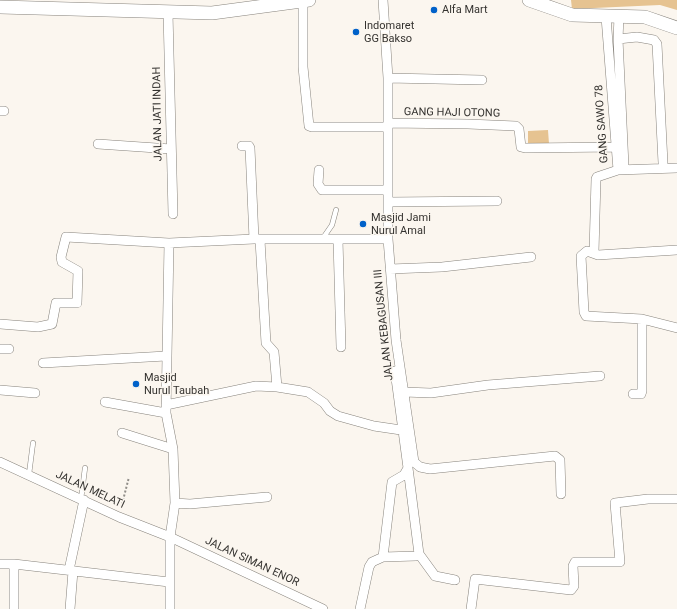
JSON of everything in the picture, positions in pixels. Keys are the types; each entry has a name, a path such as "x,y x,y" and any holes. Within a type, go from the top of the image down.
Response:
{"main road":[{"path":"0,7 168,13 212,13 306,0"},
{"path":"529,0 572,15 645,17 677,28"}],"street":[{"name":"GANG HAJI OTONG","path":"306,0 302,67 309,126 468,124 516,126 519,130 520,145 523,148 616,147"},
{"name":"JALAN KEBAGUSAN III","path":"383,0 388,78 388,239 390,269 396,340 413,454 416,465 430,469 556,456 560,460 561,494"},
{"name":"JALAN JATI INDAH","path":"168,13 170,149 173,214"},
{"path":"594,252 596,179 600,175 621,168 618,38 613,17"},
{"name":"GANG SAWO 78","path":"613,17 616,147 621,168 677,168"},
{"path":"618,38 637,37 654,40 657,44 664,163"},
{"path":"388,78 482,80"},
{"path":"98,144 170,149"},
{"path":"242,146 248,146 250,148 266,343 274,352 277,387"},
{"path":"318,170 318,184 322,190 388,190"},
{"path":"388,202 497,201"},
{"path":"0,324 38,327 52,324 56,303 77,303 78,271 62,262 61,257 66,237 168,243 257,240 388,239"},
{"path":"338,240 341,347"},
{"path":"168,243 166,409 173,450 175,503 170,537 170,609"},
{"path":"677,250 598,255 594,252 587,251 581,256 585,314 588,317 642,319 677,328"},
{"path":"390,269 454,266 531,258"},
{"path":"633,394 641,394 642,391 642,319"},
{"path":"396,340 393,347 402,430 419,554 435,576 456,580"},
{"path":"43,363 166,356"},
{"path":"404,392 431,393 488,385 600,376"},
{"path":"105,402 166,409 256,386 277,387 308,392 324,403 330,411 338,416 374,426 402,430"},
{"path":"0,390 35,393"},
{"path":"122,433 173,450"},
{"name":"JALAN MELATI","path":"0,462 29,474 119,517 170,537"},
{"path":"383,557 391,485 394,480 406,472 408,468"},
{"path":"175,503 190,504 268,497"},
{"path":"471,609 475,579 571,590 574,586 573,566 575,562 620,562 615,503 648,499 677,499"},
{"path":"70,609 71,570 82,500"},
{"name":"JALAN SIMAN ENOR","path":"170,537 323,609"},
{"path":"360,609 369,567 372,562 383,557 416,556 419,554"},
{"path":"0,564 71,570 169,582"},
{"path":"14,564 14,609"}],"lane":[{"path":"322,240 332,225 336,210"},
{"path":"29,474 33,444"},
{"path":"82,500 85,468"}],"path":[{"path":"119,517 129,477"}],"shaded area":[{"path":"571,0 677,0 677,10 660,5 572,9"},
{"path":"548,130 549,144 528,144 528,131"}],"place":[{"name":"Alfa Mart","path":"434,10"},
{"name":"Indomaret GG Bakso","path":"356,32"},
{"name":"Masjid Jami Nurul Amal","path":"363,224"},
{"name":"Masjid Nurul Taubah","path":"136,384"}]}
